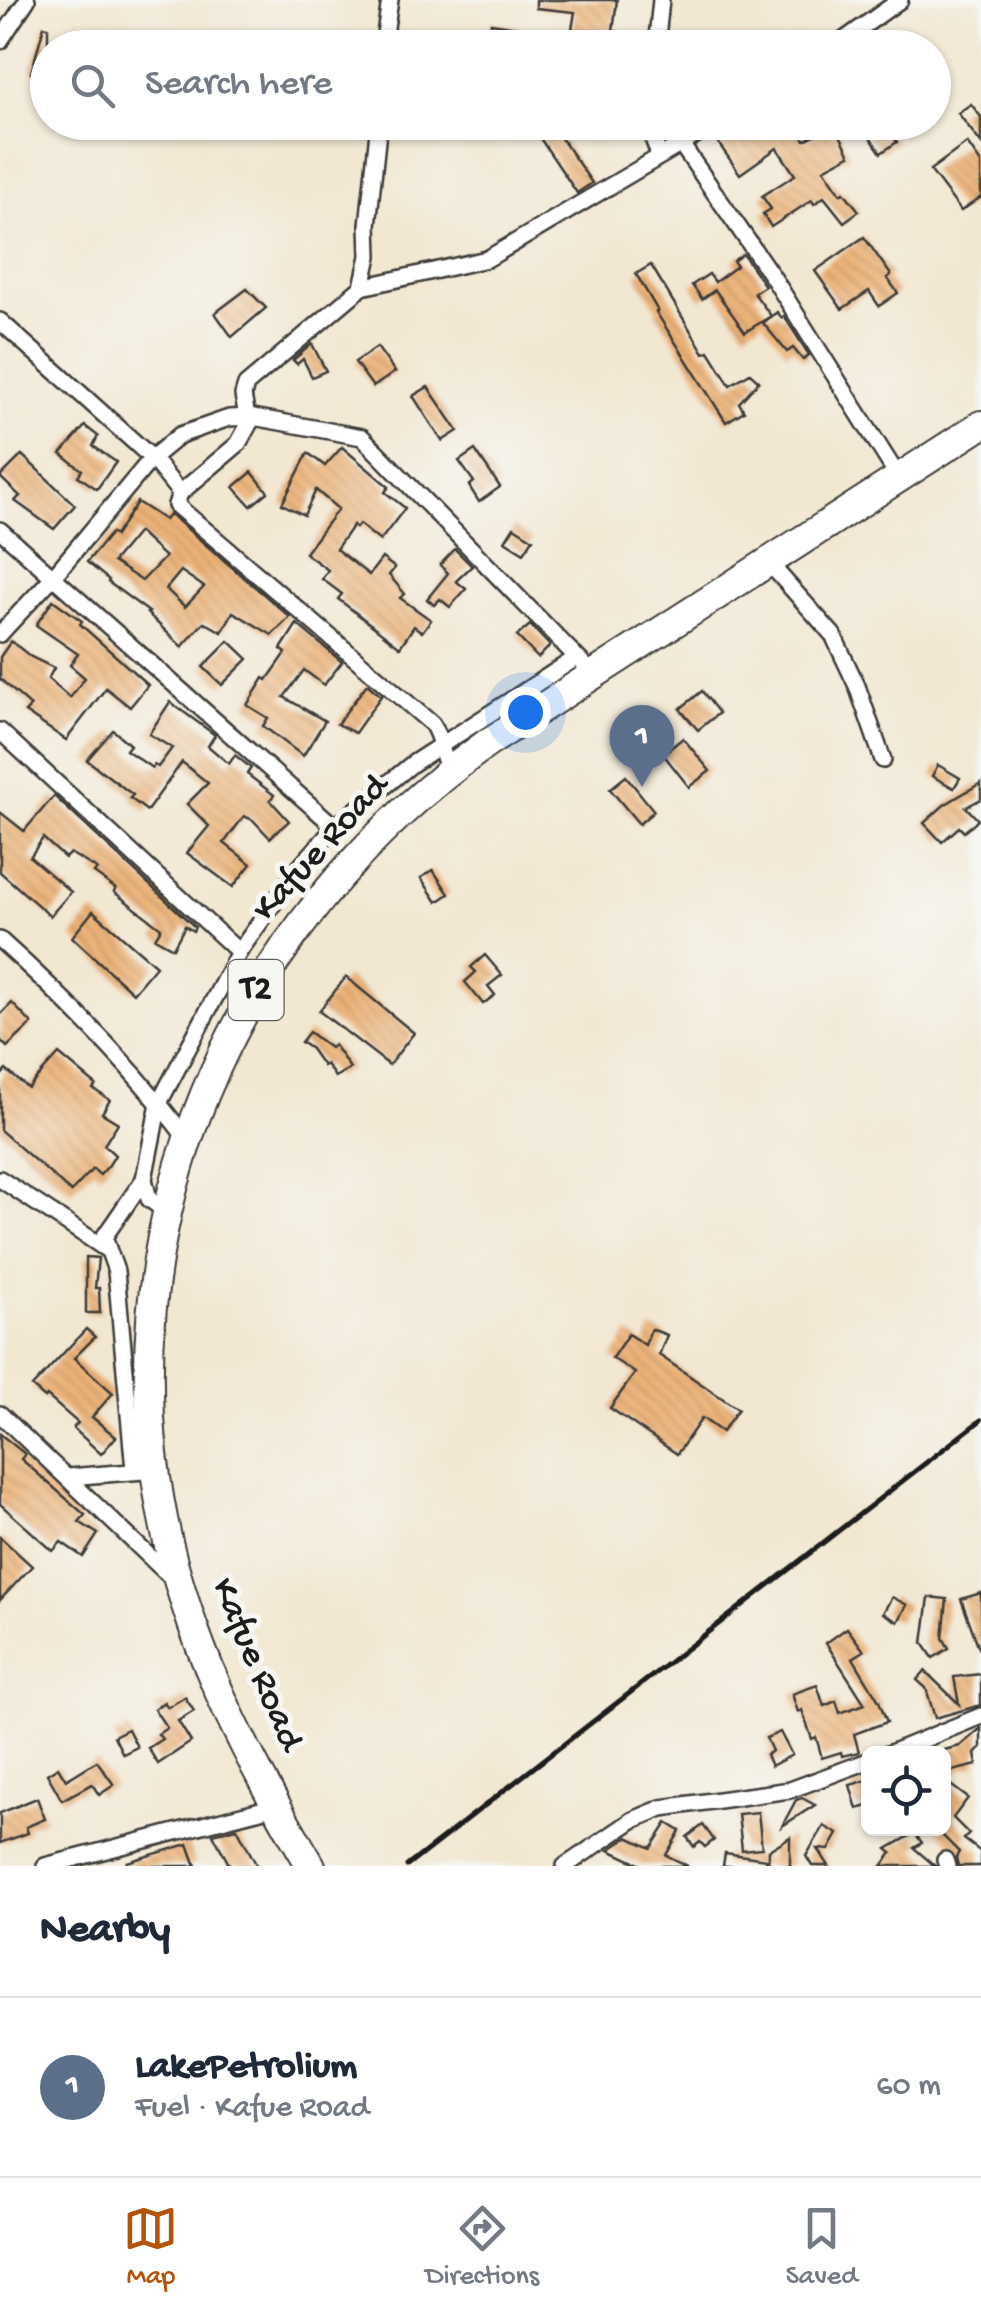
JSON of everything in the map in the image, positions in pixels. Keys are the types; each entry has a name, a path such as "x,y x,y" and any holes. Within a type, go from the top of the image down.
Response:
{"highway":[{"name":"Kafue Road","path":"311,1866 209,1673 144,1471 149,1354 168,1213 187,1139 243,1012 294,932 364,847 449,770 585,667 770,564 981,424"}],"street":[{"path":"0,41 27,0"},
{"path":"386,30 390,0"},
{"path":"658,30 661,0"},
{"path":"858,30 900,0"},
{"path":"362,288 369,256 368,225 377,140"},
{"path":"654,140 659,155"},
{"path":"449,770 432,724 179,510 176,498 230,453 250,417 243,395 246,385 362,288 487,258 687,140"},
{"path":"680,144 774,279 899,478"},
{"path":"0,321 152,458 180,493"},
{"path":"0,634 166,445 195,428 250,417 356,435 369,442 585,667 440,743 335,828 298,869 239,952 159,1103 144,1179 104,1236 116,1271 144,1471 68,1476"},
{"path":"0,530 335,828"},
{"path":"770,564 832,635 858,686 883,760"},
{"path":"0,731 239,952"},
{"path":"0,940 159,1103 187,1139"},
{"path":"0,1179 106,1249"},
{"path":"144,1179 149,1200 168,1213"},
{"path":"0,1414 180,1585"},
{"path":"908,1746 981,1716"},
{"path":"566,1866 633,1820 662,1808 790,1790 861,1765"},
{"path":"45,1866 276,1806"}],"building":[{"path":"536,0 617,0 613,30 572,30 575,12 536,8"},
{"path":"491,23 518,27 518,30 490,30"},
{"path":"971,104 981,117 981,143 958,113"},
{"path":"541,140 562,140 592,183 577,193"},
{"path":"716,140 842,140 850,155 824,169 859,211 844,222 824,197 814,204 812,200 771,227 763,214 771,209 762,196 795,175 777,148 740,174"},
{"path":"872,140 896,140 897,142 881,153"},
{"path":"967,143 981,163 981,197 961,211 930,170"},
{"path":"864,237 891,275 887,278 898,293 879,306 869,291 842,309 815,271"},
{"path":"743,254 765,286 754,293 771,316 745,332 715,290 702,299 692,285 709,274 715,282 737,266 733,261"},
{"path":"651,265 704,353 709,351 730,385 750,373 759,381 739,403 744,411 726,422 636,274"},
{"path":"247,289 266,308 232,337 215,313"},
{"path":"777,312 784,316 809,355 803,360 793,348 787,352 763,323"},
{"path":"312,344 326,371 312,377 303,359 297,364 293,360"},
{"path":"377,347 395,372 373,387 355,362"},
{"path":"428,387 458,431 442,441 413,396"},
{"path":"85,426 98,436 93,446 116,462 97,489 78,476 82,470 61,454"},
{"path":"342,447 389,487 385,492 405,508 380,541 359,524 356,528 353,525 336,549 369,575 382,558 395,568 389,575 405,594 400,598 431,620 422,632 414,626 400,647 338,599 342,594 322,579 328,570 305,553 338,509 316,490 304,515 282,504 308,453 325,466"},
{"path":"475,450 500,487 479,502 469,486 474,482 459,461"},
{"path":"22,455 75,505 54,529 15,501 20,496 0,477"},
{"path":"252,472 268,492 251,506 234,487"},
{"path":"137,502 165,520 170,514 290,617 272,635 233,612 222,632 204,622 182,647 149,612 87,562 111,533 115,536","holes":["138,532 165,557 142,581 113,562","181,571 204,587 185,607 166,589"]},
{"path":"514,527 533,539 524,553 505,541"},
{"path":"455,549 472,566 456,581 466,589 450,607 440,599 434,605 427,599 448,573 440,565"},
{"path":"53,600 82,621 80,624 148,685 130,707 106,688 66,740 25,712 31,706 0,679 0,657 11,641 54,668 48,679 70,698 85,678 70,665 78,654 36,625"},
{"path":"297,624 342,662 324,685 304,670 284,697 325,721 303,756 263,726 268,718 247,705 286,653 281,649"},
{"path":"530,625 550,646 538,658 517,636"},
{"path":"229,641 248,659 222,685 203,667"},
{"path":"367,684 381,696 355,733 337,724"},
{"path":"702,691 719,713 698,730 680,709"},
{"path":"170,702 215,735 208,746 229,764 235,755 251,768 247,774 274,795 270,800 289,821 270,838 244,816 224,843 251,864 233,887 187,853 209,826 187,804 208,783 182,762 147,811 130,798 133,795 87,760 113,730 130,745 126,750 152,768 158,767 172,748 149,734"},
{"path":"683,738 710,771 689,787 663,754"},
{"path":"938,765 960,778 954,788 932,776"},
{"path":"626,776 654,811 639,824 610,789"},
{"path":"981,783 981,799 966,807 978,820 964,832 959,827 942,842 924,823 944,805"},
{"path":"54,796 195,927 193,931 185,926 173,948 155,938 161,928 114,892 116,889 94,873 97,869 70,853 65,858 43,838 30,857 71,892 50,916 0,872 0,812 24,831"},
{"path":"433,870 449,894 437,902 421,878"},
{"path":"93,911 156,966 133,993 72,937"},
{"path":"485,955 502,975 488,986 495,995 483,1004 465,982 476,972 471,967"},
{"path":"346,977 414,1033 389,1065 319,1011"},
{"path":"12,1003 32,1024 7,1047 0,1040 0,1015"},
{"path":"309,1032 330,1048 334,1045 350,1068 335,1077 301,1042"},
{"path":"59,1054 96,1085 93,1089 110,1100 102,1113 118,1123 104,1145 115,1155 109,1165 100,1175 93,1169 71,1192 0,1130 0,1077 6,1070 28,1088"},
{"path":"86,1257 98,1258 95,1288 99,1288 100,1313 86,1313"},
{"path":"86,1329 95,1337 74,1358 113,1393 92,1417 116,1437 101,1454 73,1428 78,1423 32,1387"},
{"path":"651,1329 667,1335 659,1355 738,1409 722,1432 702,1418 677,1454 610,1408 635,1373 612,1358 628,1334 645,1345"},
{"path":"0,1434 25,1454 21,1459 85,1515 79,1522 98,1534 83,1557 61,1542 53,1551 0,1504"},
{"path":"0,1537 32,1566 0,1600"},
{"path":"981,1593 981,1647 979,1648 961,1599"},
{"path":"892,1597 907,1605 898,1622 883,1613"},
{"path":"929,1597 947,1599 943,1638 949,1648 933,1658 923,1643"},
{"path":"847,1628 864,1651 853,1658 887,1722 854,1734 859,1752 822,1758 816,1737 812,1739 792,1694 817,1685 824,1706 836,1701 840,1713 865,1704 826,1643"},
{"path":"925,1671 959,1704 954,1677 981,1674 981,1705 935,1718 926,1688 917,1680"},
{"path":"185,1697 194,1711 178,1721 191,1742 158,1764 148,1748 162,1739 158,1734 167,1728 154,1709 164,1702 168,1707"},
{"path":"981,1728 981,1747 975,1754 977,1765 951,1771 951,1748 960,1746"},
{"path":"128,1729 137,1747 123,1754 114,1736"},
{"path":"780,1732 792,1755 771,1766 766,1755 772,1751 766,1738"},
{"path":"97,1761 114,1785 99,1795 92,1784 62,1800 47,1774 58,1767 66,1780"},
{"path":"861,1782 861,1808 857,1809 850,1785"},
{"path":"951,1785 968,1798 953,1818 969,1834 964,1839 981,1852 981,1866 958,1866 959,1852 943,1836 951,1836"},
{"path":"37,1798 45,1819 26,1827 28,1833 0,1843 0,1813"},
{"path":"802,1798 815,1805 782,1826 796,1800"},
{"path":"758,1812 762,1848 742,1850 738,1814"},
{"path":"667,1823 680,1831 666,1855 688,1866 643,1866 609,1850 628,1837 651,1848"},
{"path":"703,1825 714,1840 705,1847 700,1842 694,1847 687,1837"},
{"path":"824,1826 838,1834 829,1850 818,1849 829,1866 812,1866 806,1856"},
{"path":"237,1828 257,1866 230,1866 213,1834"},
{"path":"917,1836 922,1843 914,1848 935,1866 882,1866 892,1853 887,1849"},
{"path":"790,1837 790,1866 768,1866 769,1850"},
{"path":"188,1844 196,1866 128,1866 127,1862"},
{"path":"725,1853 766,1859 766,1866 723,1866"}],"railway":[{"path":"407,1866 981,1420"}],"place":[{"name":"LakePetrolium","path":"642,787"}]}
